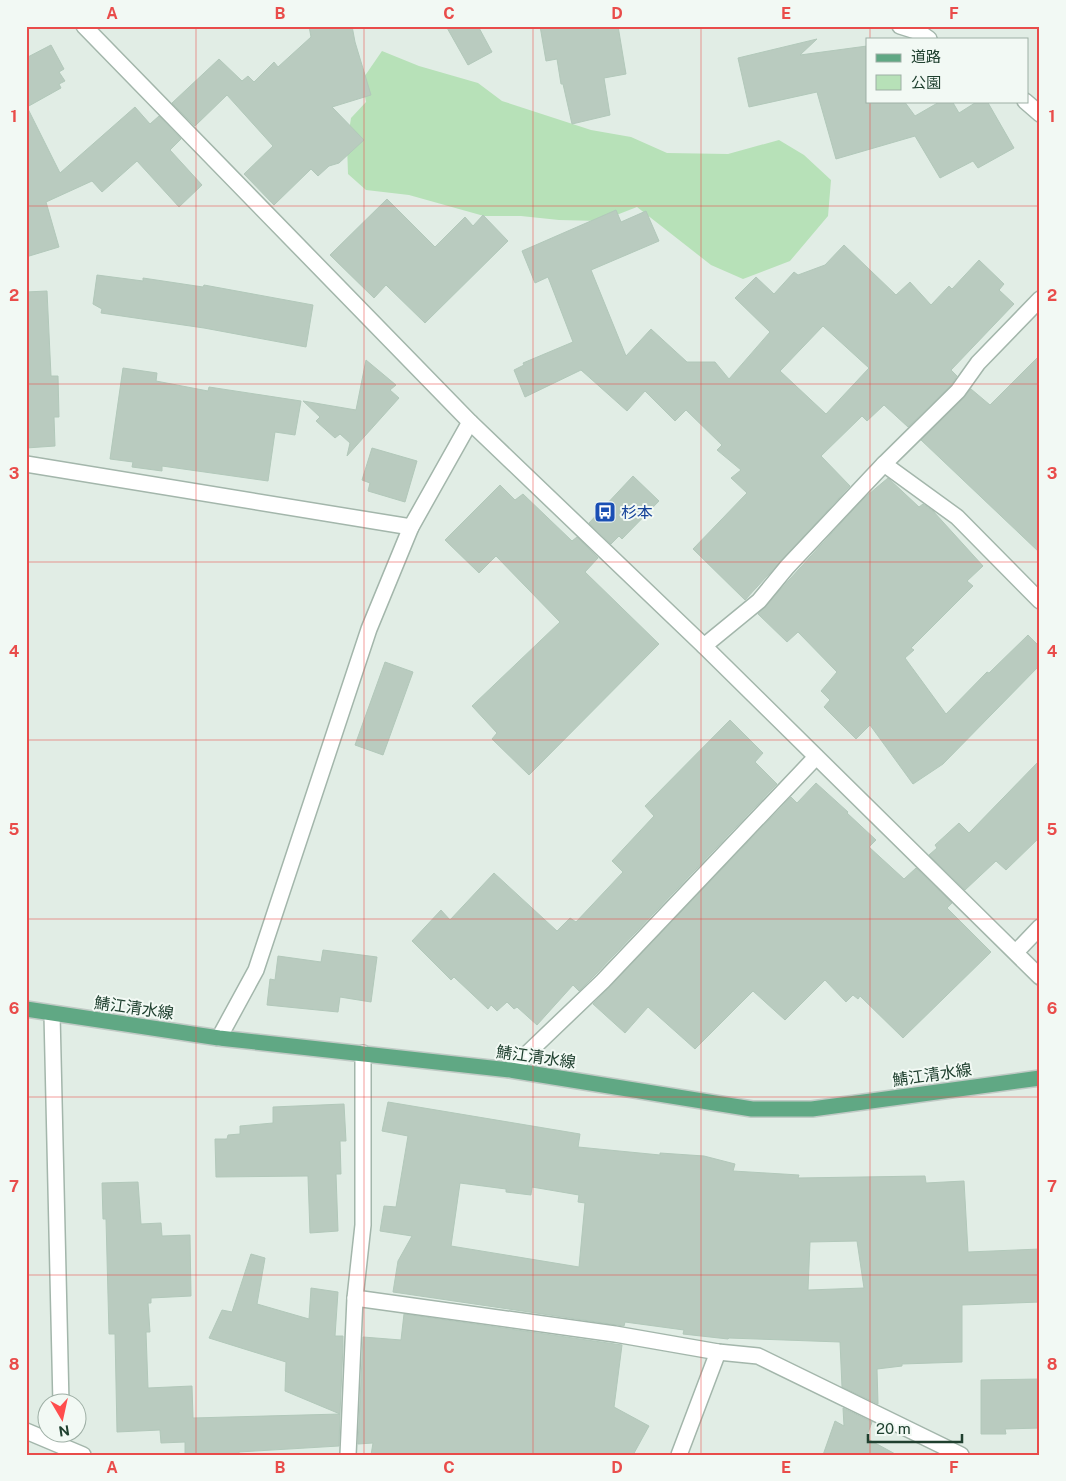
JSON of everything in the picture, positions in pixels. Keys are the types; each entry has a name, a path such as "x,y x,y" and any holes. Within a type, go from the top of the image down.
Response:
{"main road":[{"name":"鯖江清水線","path":"26,1009 219,1038 510,1070 752,1109 812,1109 1040,1078"}],"street":[{"path":"84,26 470,422 704,646 1040,977"},
{"path":"900,26 919,32 928,38"},
{"path":"1026,102 1040,114"},
{"path":"704,646 759,601 787,567 884,464 958,391 978,363 1040,299"},
{"path":"219,1038 256,970 369,629 411,528 470,422"},
{"path":"26,464 411,528"},
{"path":"884,464 957,518 1040,601"},
{"path":"510,1070 603,981 816,757"},
{"path":"1016,952 1040,927"},
{"path":"52,1014 61,1394"},
{"path":"348,1455 355,1298 363,1225 363,1054"},
{"path":"355,1298 615,1334 718,1352 758,1356 961,1455"},
{"path":"680,1455 718,1352"},
{"path":"26,1431 83,1455"}],"green space":[{"path":"382,51 419,66 478,83 502,101 591,130 631,137 667,153 728,154 779,140 804,155 831,180 828,216 790,261 743,279 711,265 637,207 601,221 559,220 521,216 484,216 409,195 366,190 348,174 347,144 351,118 366,102 362,80"}],"building":[{"path":"309,26 352,26 371,95 332,107 364,140 339,163 329,166 318,176 311,169 274,205 244,174 273,146 227,95 195,126 172,103 219,59 242,81 248,76 254,82 274,62 278,67 311,37"},
{"path":"446,26 478,26 492,52 468,65"},
{"path":"540,26 618,26 626,74 604,78 610,115 572,124 563,84 561,84 557,59 546,61"},
{"path":"817,39 800,55 866,46 866,102 905,102 915,116 939,102 953,102 959,113 976,102 988,102 1014,148 978,168 973,161 940,178 915,136 836,159 817,92 749,107 738,58"},
{"path":"51,45 64,69 59,72 65,81 59,84 61,88 27,107 60,173 135,107 150,124 159,116 181,139 170,150 202,185 179,207 137,161 102,192 92,181 46,202 59,247 26,257 26,58"},
{"path":"387,199 435,247 465,217 473,226 483,215 508,241 425,323 386,285 374,298 330,255"},
{"path":"616,210 621,222 646,211 659,241 591,270 626,356 651,329 687,362 715,362 729,379 770,332 735,298 756,277 774,294 794,272 798,275 825,265 844,245 896,295 910,282 931,305 949,286 952,289 979,260 1004,284 999,290 1014,304 951,370 957,376 951,385 908,427 884,405 867,421 862,416 821,456 850,486 745,600 693,549 747,493 731,478 741,470 717,450 722,445 686,410 675,421 645,391 627,411 581,370 525,397 514,370 524,365 523,363 573,342 548,277 535,283 522,251","holes":["823,326 869,368 826,414 780,371"]},
{"path":"97,275 143,281 143,278 203,287 204,285 313,305 306,347 204,328 101,313 102,309 93,304"},
{"path":"47,291 51,376 58,376 59,417 54,417 55,446 26,448 26,292"},
{"path":"1040,355 1040,553 921,440 971,389 990,405"},
{"path":"366,360 396,385 390,390 399,398 347,456 350,443 340,434 335,438 316,421 320,417 303,401 356,410"},
{"path":"123,368 157,373 156,381 208,391 209,387 301,401 295,435 275,432 268,481 162,466 162,471 132,467 133,462 110,459"},
{"path":"372,448 417,461 405,502 368,491 370,483 362,480"},
{"path":"633,476 659,501 622,539 619,536 611,544 589,523"},
{"path":"888,478 919,507 923,504 933,511 983,566 967,581 973,586 911,648 914,650 905,658 946,714 987,672 989,673 1028,635 1040,647 1040,665 943,764 913,784 870,725 856,739 824,707 830,700 821,691 837,672 798,632 787,642 758,614 863,499"},
{"path":"500,485 515,500 523,494 572,541 577,537 598,558 585,572 659,644 529,775 492,739 497,733 472,706 560,622 496,556 479,573 445,540"},
{"path":"385,662 413,672 383,755 355,745"},
{"path":"730,720 763,753 755,762 777,784 596,974 579,991 573,985 537,1025 517,1007 514,1009 507,1002 497,1011 491,1005 488,1009 454,977 451,980 412,941 441,910 450,920 494,873 557,931 570,918 576,922 623,872 612,861 654,816 645,806"},
{"path":"1040,760 1040,837 1006,870 996,861 965,890 929,855 937,848 935,845 959,823 969,833"},
{"path":"816,783 876,840 869,847 904,879 916,868 952,903 947,908 991,952 903,1038 860,996 858,999 853,995 846,1002 825,980 785,1020 753,991 695,1049 648,1007 625,1033 593,1004 791,797 797,803"},
{"path":"323,950 377,957 371,1002 340,997 338,1012 267,1005 270,979 275,980 278,956 321,962"},
{"path":"388,1102 580,1134 578,1147 660,1155 660,1153 704,1156 735,1164 733,1171 799,1175 798,1178 925,1176 926,1183 964,1181 968,1252 1040,1249 1040,1302 962,1305 962,1362 902,1364 902,1366 877,1369 878,1404 842,1387 840,1342 728,1339 683,1334 684,1330 625,1322 624,1326 393,1292 398,1261 412,1236 380,1231 384,1206 396,1207 408,1136 382,1131","holes":["460,1183 506,1189 506,1192 531,1195 532,1187 579,1195 578,1202 585,1203 579,1267 451,1246","857,1241 864,1288 808,1290 810,1242"]},
{"path":"344,1104 346,1141 340,1141 341,1174 336,1174 338,1231 310,1233 308,1176 216,1177 215,1139 227,1139 228,1135 240,1134 240,1126 273,1123 273,1107"},
{"path":"138,1182 141,1224 161,1223 162,1236 190,1235 191,1296 151,1298 151,1303 148,1303 150,1332 146,1332 148,1388 192,1386 193,1418 340,1414 339,1446 239,1452 239,1455 185,1455 185,1442 161,1443 160,1430 117,1432 115,1334 109,1334 106,1219 103,1219 102,1183"},
{"path":"251,1254 265,1258 257,1304 309,1319 311,1288 338,1292 335,1336 343,1336 340,1414 285,1391 286,1362 209,1338 222,1310 232,1312"},
{"path":"404,1314 622,1345 614,1407 649,1426 633,1455 371,1455 373,1443 358,1444 363,1337 401,1340"},
{"path":"1040,1379 1040,1428 1005,1429 1006,1434 981,1434 981,1380"},
{"path":"843,1408 872,1422 866,1438 897,1455 823,1455 835,1421 844,1426"}],"place":[{"name":"杉本","path":"605,512"}]}
